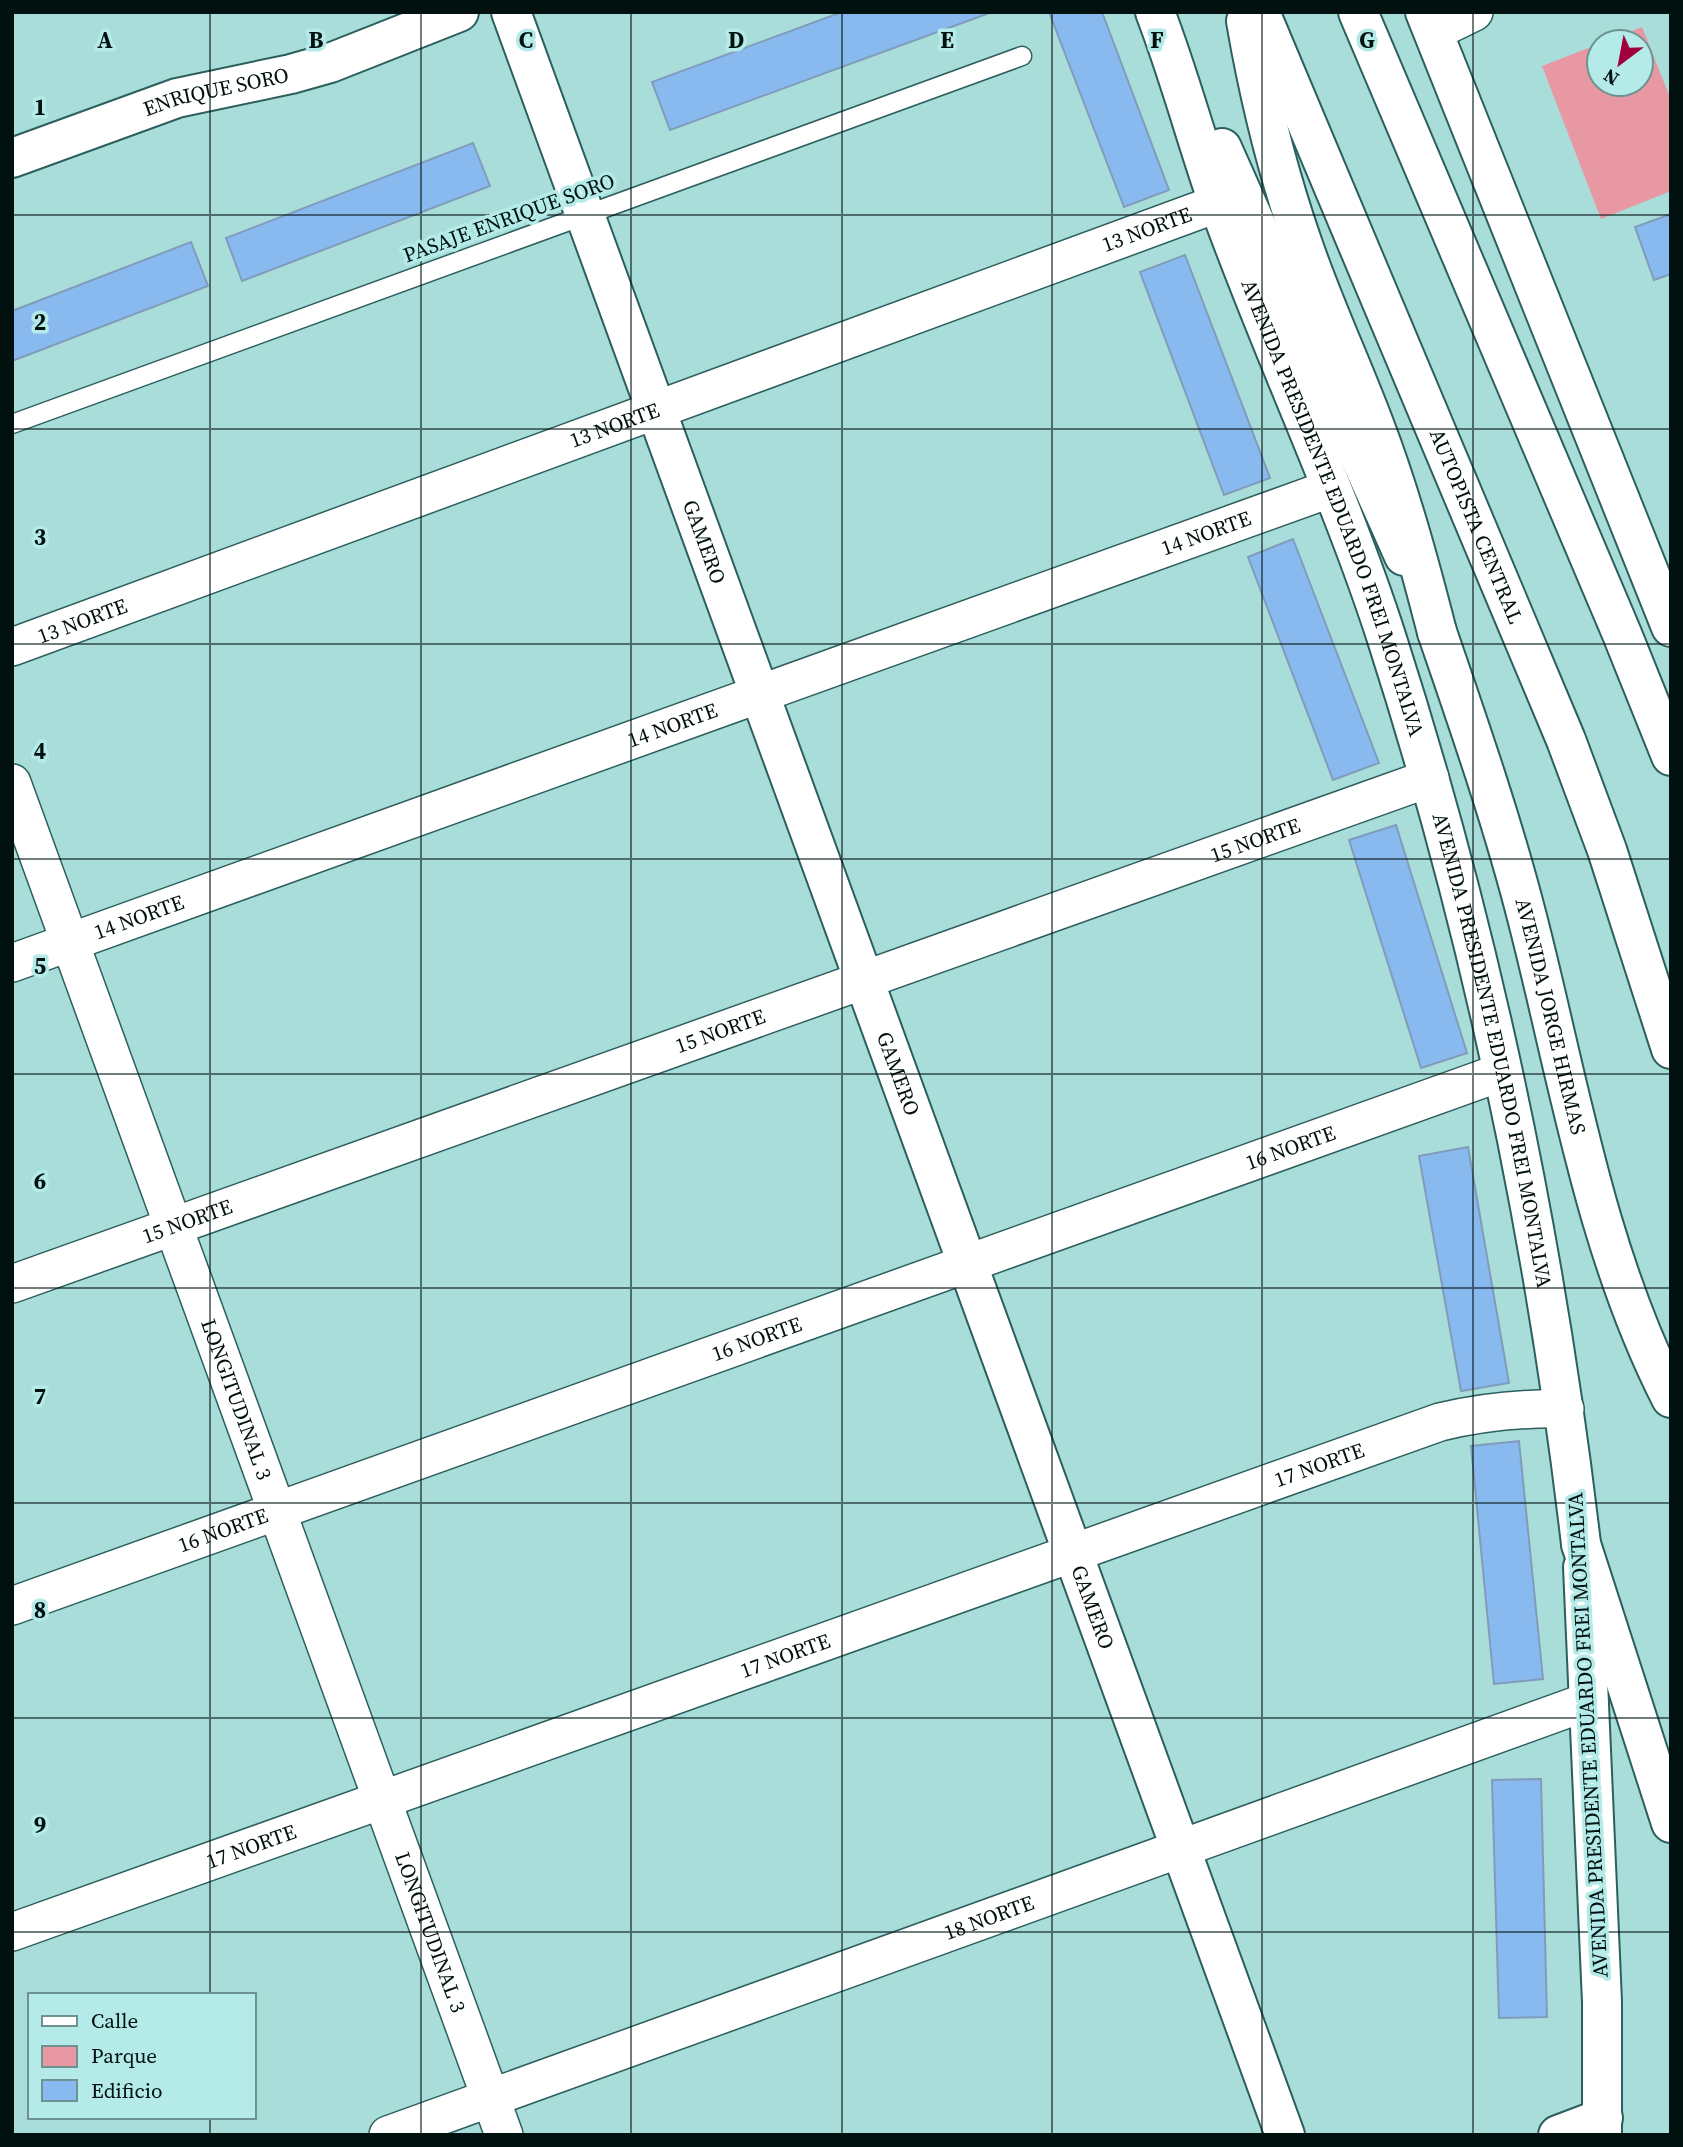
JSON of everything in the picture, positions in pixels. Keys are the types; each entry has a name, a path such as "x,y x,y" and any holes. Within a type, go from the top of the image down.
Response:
{"main road":[{"name":"ENRIQUE SORO","path":"12,158 177,98 330,63 459,12"},
{"name":"GAMERO","path":"510,12 1285,2135"},
{"name":"AVENIDA PRESIDENTE EDUARDO FREI MONTALVA","path":"1155,12 1170,50 1219,204 1332,488 1385,633 1430,778 1502,1072 1545,1282 1565,1409 1581,1544 1602,2002 1603,2127"},
{"path":"1244,12 1274,149 1302,243 1394,481 1418,556 1437,632"},
{"name":"AUTOPISTA CENTRAL","path":"1260,12 1566,740 1607,850 1671,1049"},
{"path":"1358,12 1622,634 1671,757"},
{"path":"1429,22 1671,627"},
{"path":"1170,50 1244,194 1312,355 1437,632"},
{"name":"AVENIDA JORGE HIRMAS","path":"1437,632 1479,754 1514,871 1614,1262 1646,1346 1671,1398"},
{"path":"1581,1544 1671,1823"},
{"path":"1558,2135 1603,2127"}],"street":[{"path":"1429,22 1474,12"},
{"name":"13 NORTE","path":"12,646 1219,204"},
{"name":"14 NORTE","path":"12,963 1332,488"},
{"name":"15 NORTE","path":"12,1284 1430,778"},
{"name":"LONGITUDINAL 3","path":"12,783 504,2135"},
{"name":"16 NORTE","path":"12,1606 1502,1072"},
{"name":"17 NORTE","path":"12,1932 1440,1422 1524,1408 1565,1409"},
{"name":"18 NORTE","path":"388,2135 1589,1701"}],"lane":[{"name":"PASAJE ENRIQUE SORO","path":"12,424 1022,56"}],"green space":[{"path":"1585,49 1585,98 1655,98 1655,60 1671,100 1671,191 1601,219 1542,66"}],"building":[{"path":"842,12 992,12 670,130 652,82"},
{"path":"1049,12 1102,12 1169,190 1124,207"},
{"path":"473,143 490,186 242,281 226,238"},
{"path":"1671,214 1671,274 1654,280 1635,227"},
{"path":"191,242 208,286 12,361 12,311"},
{"path":"1185,255 1270,478 1224,495 1140,272"},
{"path":"1293,539 1379,763 1333,780 1248,557"},
{"path":"1396,825 1467,1053 1421,1068 1349,840"},
{"path":"1468,1147 1509,1383 1461,1391 1419,1156"},
{"path":"1519,1441 1543,1679 1494,1684 1471,1446"},
{"path":"1541,1779 1547,2017 1499,2018 1492,1780"}]}
